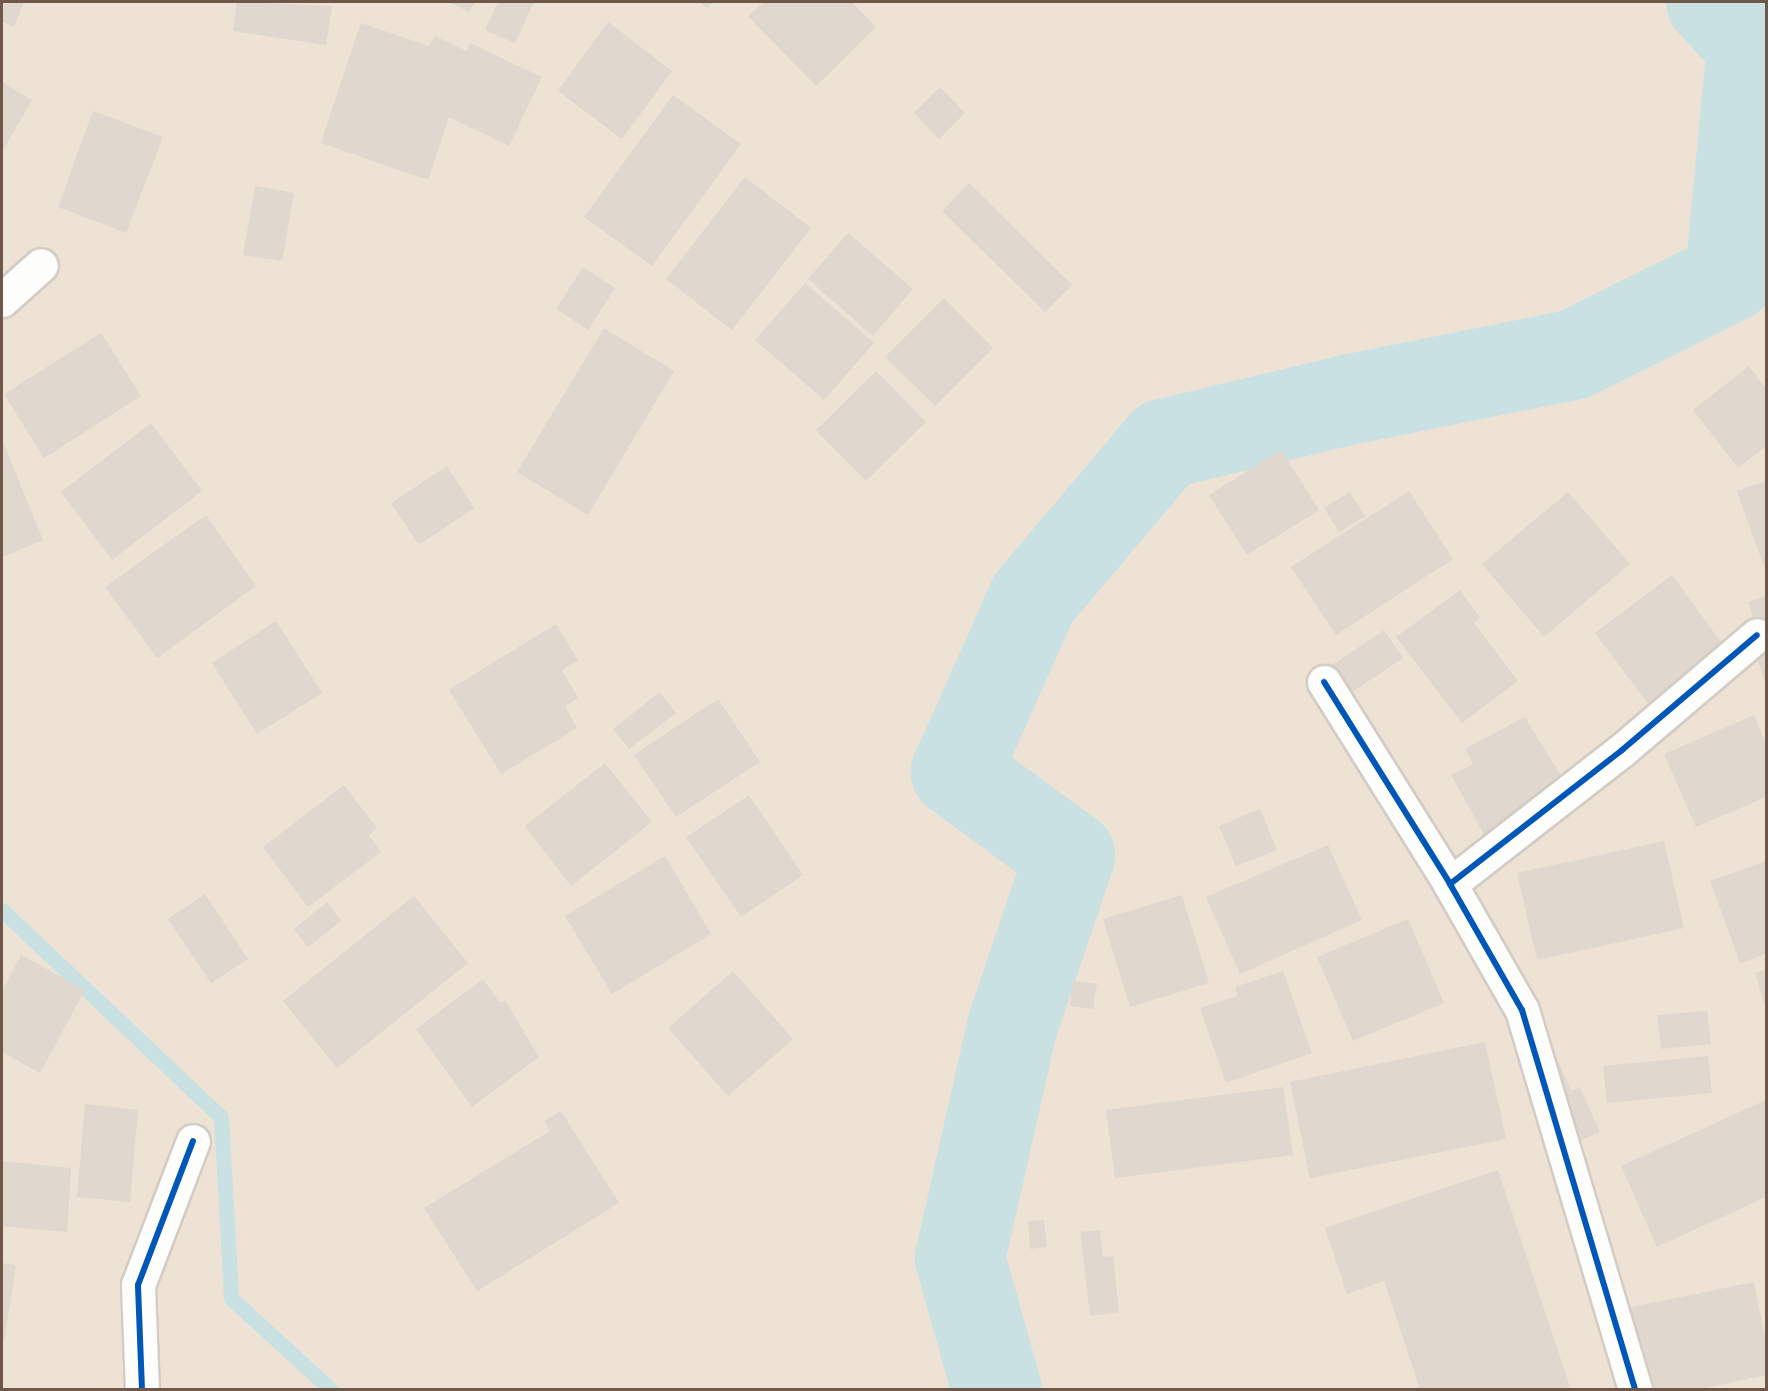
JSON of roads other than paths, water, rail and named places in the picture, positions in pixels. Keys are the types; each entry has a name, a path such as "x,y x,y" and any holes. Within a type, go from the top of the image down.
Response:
{"street":[{"path":"2,300 41,265"},
{"path":"1450,884 1622,750 1757,635"},
{"path":"1324,682 1450,884 1522,1010 1635,1389"},
{"path":"142,1389 138,1285 193,1141"}],"waterway":[{"path":"997,1390 960,1258 1012,1027 1070,856 956,772 1033,599 1164,444 1352,399 1573,355 1730,277 1752,46 1711,2"},
{"path":"2,910 221,1117 231,1298 331,1390"}]}
